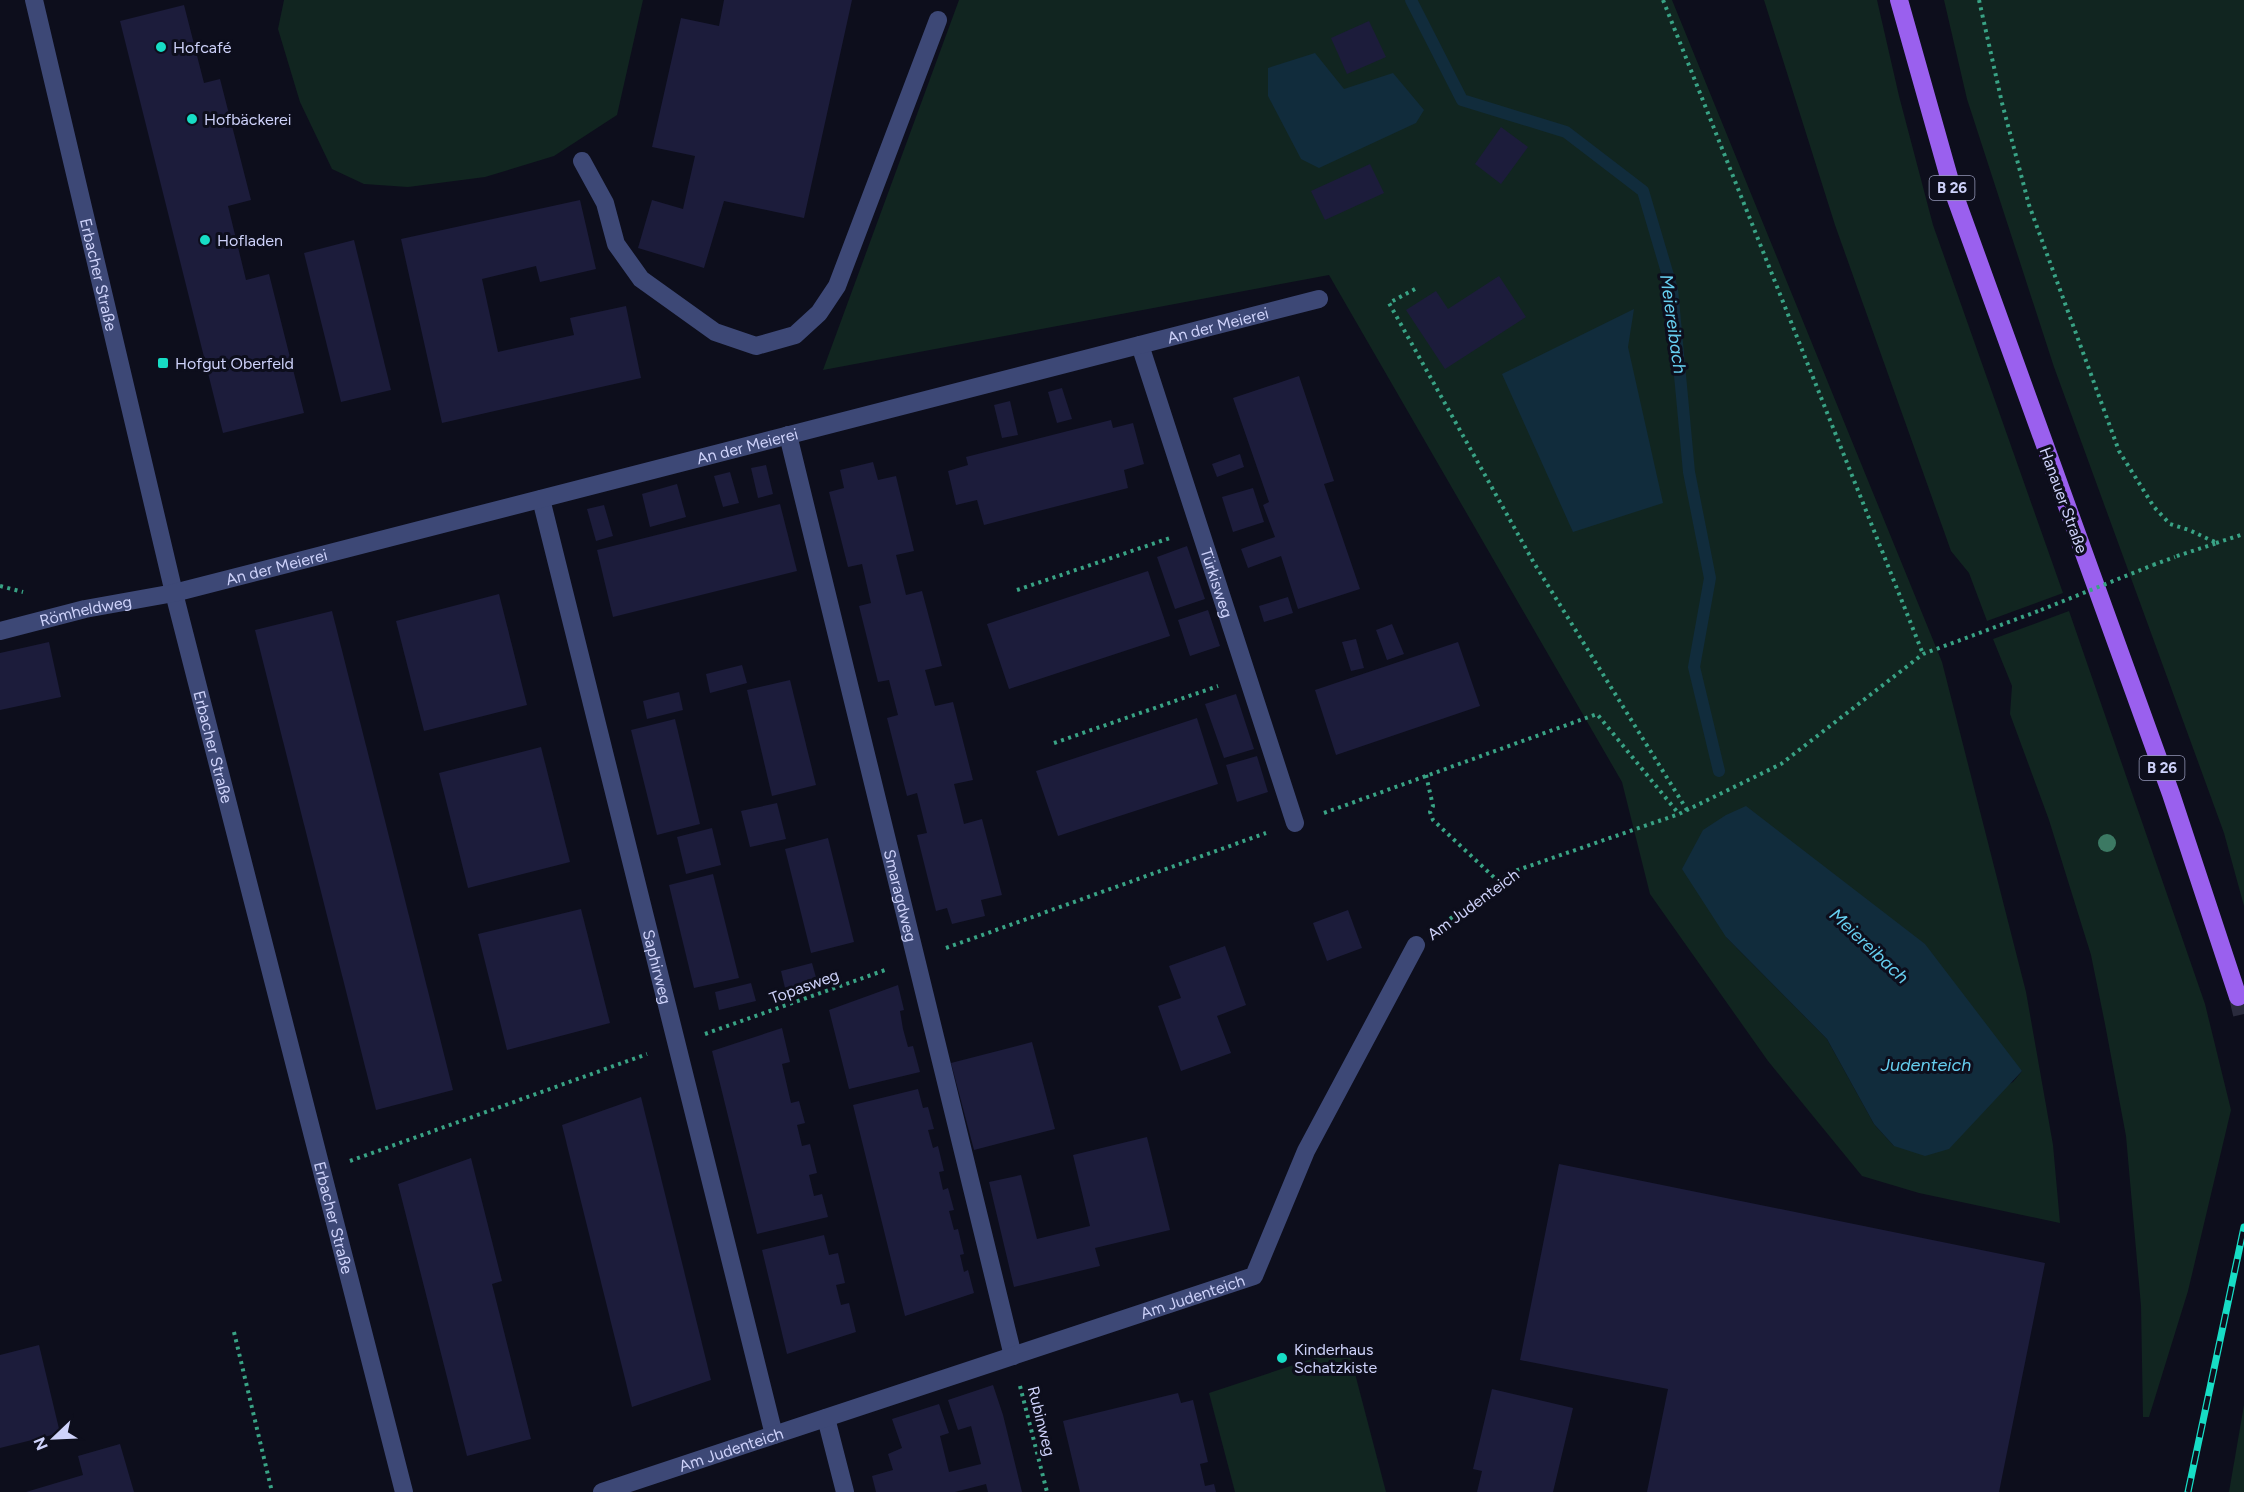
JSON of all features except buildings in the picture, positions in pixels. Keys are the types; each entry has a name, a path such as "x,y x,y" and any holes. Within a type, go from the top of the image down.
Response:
{"main road":[{"name":"Hanauer Straße","path":"1899,0 1952,188 2171,794 2238,997"}],"street":[{"name":"Erbacher Straße","path":"34,0 174,593 404,1492"},
{"path":"582,160 605,203 616,244 641,279 715,332 756,346 795,335 819,313 837,286 938,20"},
{"name":"An der Meierei","path":"174,593 1319,299"},
{"name":"Türkisweg","path":"1140,345 1295,823"},
{"name":"Smaragdweg","path":"788,435 1013,1356"},
{"name":"Saphirweg","path":"541,499 774,1435"},
{"name":"Römheldweg","path":"0,632 85,609 174,593"},
{"name":"Am Judenteich","path":"602,1492 1254,1276 1306,1152 1416,945"},
{"path":"826,1418 845,1492"}],"path":[{"path":"1663,0 1923,654"},
{"path":"1979,0 2002,103 2029,204 2119,451 2147,498 2170,524 2217,543"},
{"path":"1415,289 1389,303 1534,564 1687,810"},
{"path":"1017,590 1199,528"},
{"name":"Am Judenteich","path":"1416,945 1512,872 1678,814 1781,764 1923,654 2174,557 2244,534"},
{"path":"1054,743 1247,676"},
{"name":"Topasweg","path":"322,1171 1597,714 1678,814"},
{"path":"1426,776 1433,806 1430,812 1433,820 1499,882"},
{"path":"234,1332 272,1492"},
{"name":"Rubinweg","path":"1013,1356 1047,1492"}],"green space":[{"path":"284,0 643,0 617,115 554,156 485,177 408,187 364,184 332,169 300,102 278,29"},
{"path":"959,0 1672,0 1942,662 2026,992 2053,1145 2060,1223 1919,1193 1862,1176 1768,1061 1650,894 1622,782 1329,275 823,370","holes":["1726,937 2022,1071 2013,1082 1894,1146 1874,1124 1827,1039"]},
{"path":"1764,0 1877,0 1899,96 1933,225 2063,593 1987,621 1969,573 1951,551 1835,225"},
{"path":"1944,0 2244,0 2244,906 2224,833 2054,367 1967,99"},
{"path":"2069,611 2205,1004 2231,1110 2188,1291 2149,1417 2143,1417 2141,1306 2126,1136 2105,1024 2091,955 2049,820 2010,714 2012,686 1993,639"},
{"path":"1348,1347 1386,1492 1235,1492 1209,1393"},
{"path":"2244,1405 2244,1492 2229,1492"}],"water":[{"path":"1315,53 1344,89 1393,73 1424,110 1416,123 1319,168 1301,159 1268,96 1268,68"},
{"path":"1634,309 1628,347 1663,503 1573,532 1502,374"},
{"name":"Judenteich","path":"1746,806 1925,944 2022,1071 1949,1149 1925,1156 1894,1146 1874,1124 1827,1039 1726,937 1682,869 1703,830 1726,815"}],"waterway":[{"name":"Meiereibach","path":"1411,0 1462,100 1566,132 1643,191 1672,289 1689,472 1710,578 1694,667 1719,771"}],"tunnel":[{"path":"2238,997 2244,1023"}],"railway":[{"path":"2188,1492 2244,1227"}],"place":[{"name":"Hofcafé","path":"161,47"},
{"name":"Hofbäckerei","path":"192,119"},
{"name":"Hofladen","path":"205,240"},
{"name":"Hofgut Oberfeld","path":"163,363"},
{"name":"Kinderhaus Schatzkiste","path":"1282,1358"}]}
